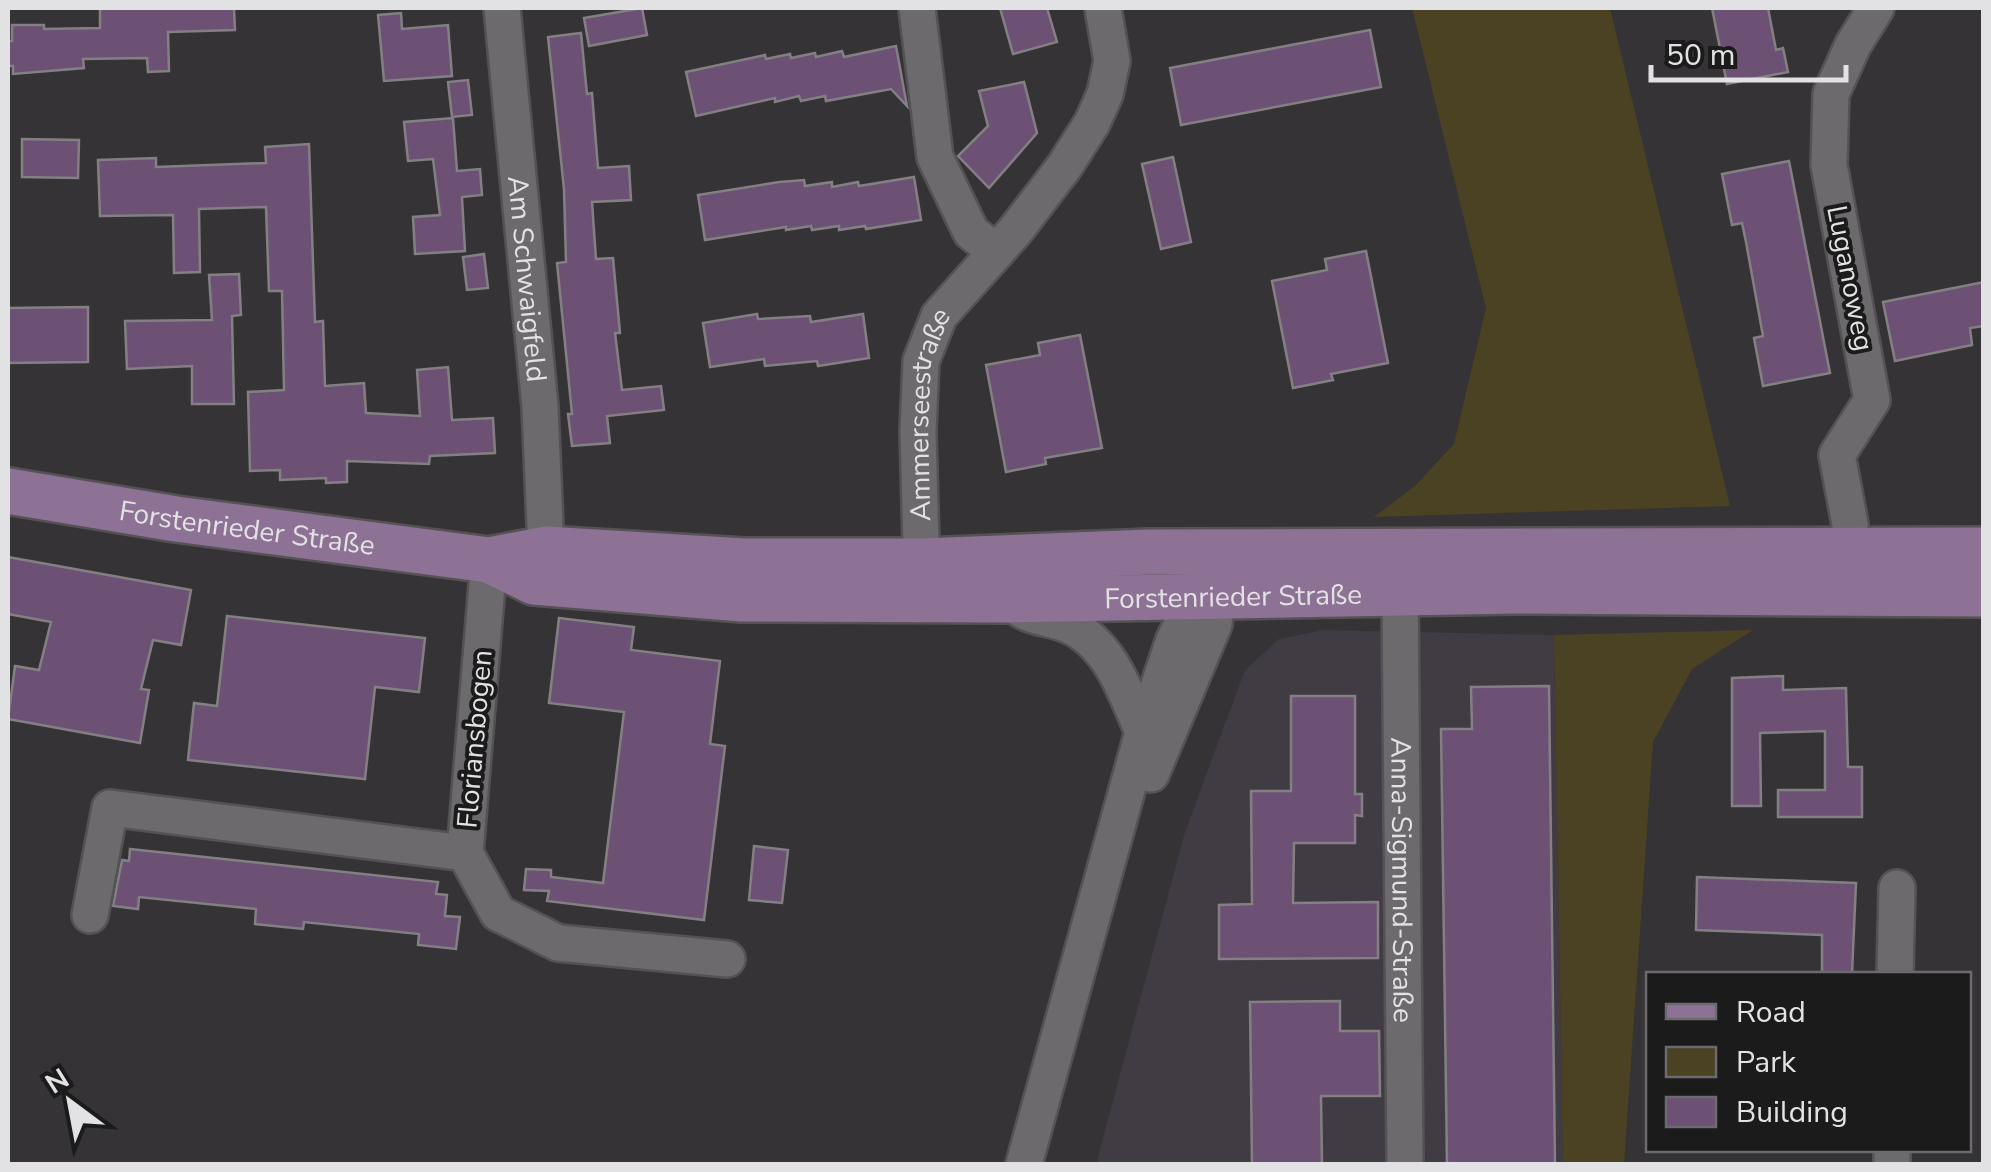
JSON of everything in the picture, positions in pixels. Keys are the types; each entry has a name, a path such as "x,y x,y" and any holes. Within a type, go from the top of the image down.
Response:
{"main road":[{"name":"Forstenrieder Straße","path":"8,491 176,520 489,560 546,549 744,560 922,580 1008,600 1211,582 1850,550 1984,550"},
{"name":"Forstenrieder Straße","path":"489,560 534,582 742,599 1148,552 1211,582 1400,592 1984,594"}],"street":[{"name":"Am Schwaigfeld","path":"502,8 540,407 546,549"},
{"path":"918,8 935,157 971,232 996,252"},
{"name":"Ammerseestraße","path":"922,580 918,431 921,361 939,316 1064,168 1098,108 1112,60 1103,8"},
{"name":"Luganoweg","path":"1850,550 1850,524 1838,455 1872,400 1829,165 1832,94 1852,45 1876,8"},
{"name":"Floriansbogen","path":"489,560 465,853 498,914 558,943 728,959"},
{"path":"1024,1164 1143,732 1174,640 1211,582"},
{"path":"1093,906 1214,624 1211,582"},
{"name":"Anna-Sigmund-Straße","path":"1400,592 1406,1164"},
{"path":"1008,600 1029,616 1068,625 1095,645 1114,667 1143,732"},
{"path":"90,914 110,808 465,853"},
{"path":"1895,972 1897,888"}],"shaded area":[{"path":"1324,630 1554,635 1563,1164 1096,1164 1185,832 1245,670 1279,639"}],"green space":[{"path":"1412,8 1610,8 1730,506 1374,517 1415,486 1454,444 1486,308"},
{"path":"1753,630 1692,669 1653,742 1624,1164 1563,1164 1554,635"}],"building":[{"path":"100,8 234,8 235,30 168,32 169,71 148,72 147,58 83,59 84,68 13,74 13,66 8,66 12,25 100,28"},
{"path":"642,8 647,35 589,46 584,18"},
{"path":"1000,8 1047,8 1057,42 1013,54"},
{"path":"1712,8 1768,8 1776,50 1783,48 1788,72 1727,84"},
{"path":"401,13 402,29 448,25 452,76 384,81 378,15"},
{"path":"1370,30 1381,87 1181,125 1170,68"},
{"path":"581,33 587,94 592,93 598,168 629,166 631,200 592,202 596,259 613,258 620,333 615,333 622,390 661,386 664,410 607,416 610,443 572,446 557,263 566,262 564,189 548,37"},
{"path":"896,46 907,106 891,89 826,101 825,96 801,101 799,96 775,102 775,98 696,116 686,72 765,55 766,59 790,54 791,58 815,53 816,57 842,51 844,57"},
{"path":"468,80 472,115 452,117 448,82"},
{"path":"1024,82 1037,133 989,188 958,156 988,126 979,91"},
{"path":"453,118 457,171 480,169 482,195 462,197 465,251 415,254 413,217 440,215 433,159 408,161 404,122"},
{"path":"22,139 79,140 78,178 22,177"},
{"path":"309,144 315,322 323,321 325,386 364,383 366,413 420,416 417,370 448,367 452,420 493,418 495,453 430,456 429,464 347,461 347,482 326,483 326,478 280,480 280,470 250,471 248,392 284,390 282,291 269,291 266,207 199,209 200,272 174,273 173,215 100,216 98,160 156,158 156,167 266,163 265,147"},
{"path":"1173,157 1191,242 1161,249 1142,164"},
{"path":"1789,161 1830,373 1763,386 1754,338 1763,336 1746,242 1742,223 1732,225 1722,174"},
{"path":"914,177 921,220 866,229 786,227 705,240 698,195 779,182 804,180 805,186 832,182 832,187 858,182 859,186"},
{"path":"1366,251 1388,363 1331,374 1333,380 1293,388 1272,281 1327,270 1325,259"},
{"path":"484,254 488,288 467,290 463,257"},
{"path":"239,274 241,315 232,316 234,404 192,404 192,366 127,369 125,321 212,320 209,275"},
{"path":"1984,282 1984,326 1970,328 1972,345 1895,361 1883,302"},
{"path":"88,307 88,362 8,363 8,308"},
{"path":"757,314 758,319 810,316 811,322 863,314 869,358 818,366 817,361 765,366 764,359 710,367 703,323"},
{"path":"1080,335 1102,448 1045,458 1046,464 1006,472 986,365 1040,355 1038,343"},
{"path":"8,557 191,590 181,645 153,640 141,689 149,690 140,743 8,719 15,666 39,670 51,622 8,614"},
{"path":"227,616 425,638 419,692 375,687 365,779 188,760 194,703 217,706"},
{"path":"559,618 634,627 631,650 720,661 710,744 725,746 704,920 547,901 549,891 524,890 526,869 551,870 551,877 603,883 624,712 549,703"},
{"path":"1783,676 1783,690 1846,688 1848,767 1862,767 1862,817 1778,817 1778,790 1825,790 1825,731 1760,733 1761,806 1732,806 1732,678"},
{"path":"1549,686 1555,1164 1447,1164 1441,729 1472,729 1471,687"},
{"path":"1291,696 1355,696 1355,794 1362,794 1362,816 1355,815 1355,843 1294,843 1293,903 1378,902 1378,958 1219,959 1219,905 1252,904 1251,791 1291,791"},
{"path":"754,846 788,850 782,903 749,900"},
{"path":"130,849 438,882 436,894 447,895 445,916 460,917 456,949 418,945 419,934 304,922 303,929 255,924 256,909 139,897 138,909 113,906 122,860 129,861"},
{"path":"1697,877 1856,883 1852,972 1822,972 1822,935 1696,930"},
{"path":"1340,1001 1340,1031 1379,1031 1380,1096 1321,1096 1322,1164 1252,1164 1250,1002"}]}
